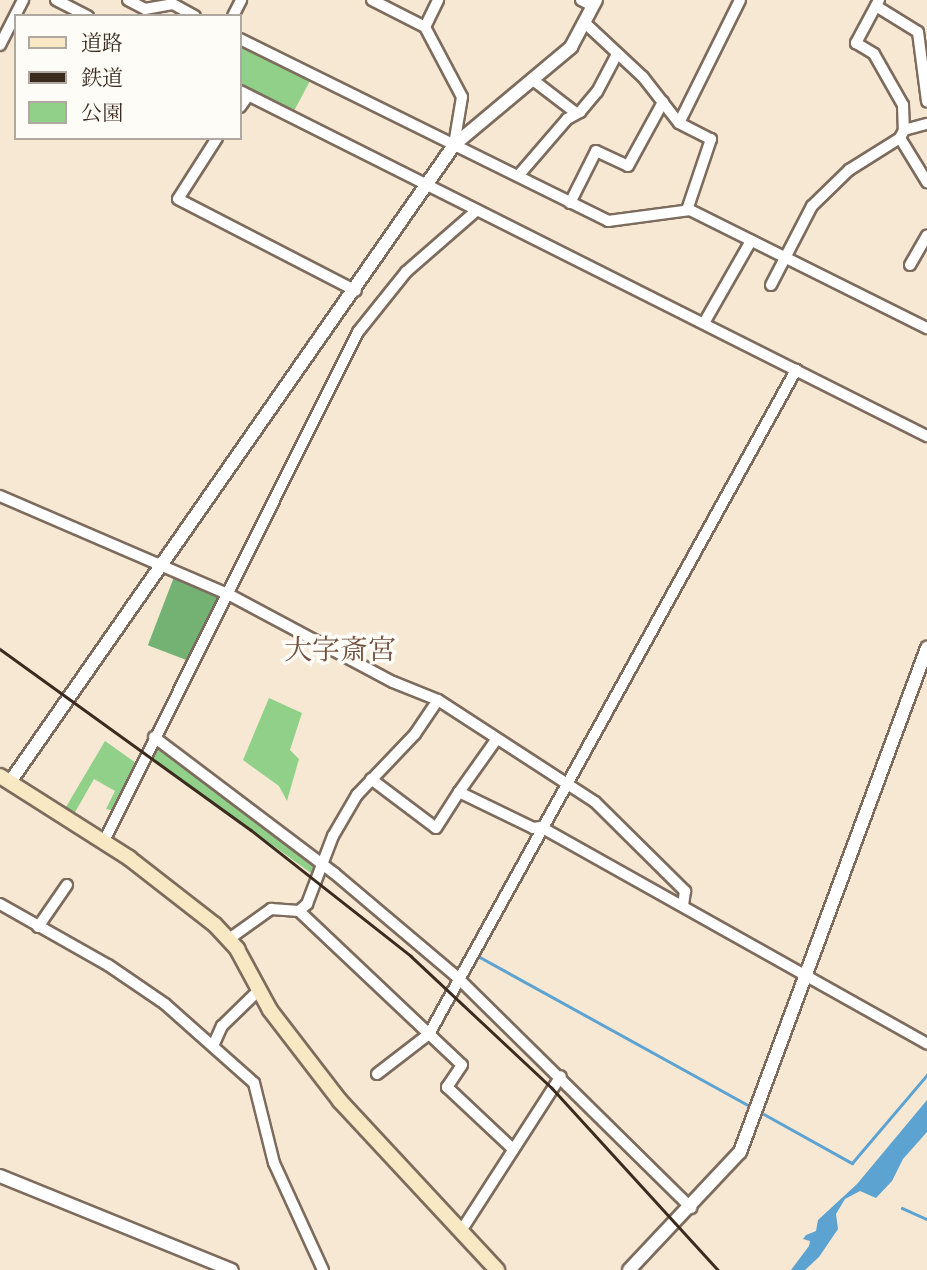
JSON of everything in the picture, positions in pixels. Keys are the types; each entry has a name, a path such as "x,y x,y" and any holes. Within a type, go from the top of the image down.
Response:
{"main road":[{"path":"5,779 170,886 229,939 258,991 340,1101 497,1270"}],"street":[{"path":"128,0 145,9 174,2 192,14"},
{"path":"372,0 425,27 462,97 454,145"},
{"path":"425,27 438,0"},
{"path":"679,123 740,0"},
{"path":"60,1 84,14"},
{"path":"5,779 164,565 429,186 454,145 571,47 584,23 590,2"},
{"path":"927,101 922,32 877,3 856,43 874,54 903,105 902,134 927,182"},
{"path":"0,45 14,18"},
{"path":"584,23 663,102 679,123 710,139 687,210"},
{"path":"242,39 614,224 687,210 927,328"},
{"path":"517,176 597,92 617,54"},
{"path":"533,80 576,113"},
{"path":"244,93 927,436"},
{"path":"570,203 596,150 628,166 663,102"},
{"path":"771,285 812,206 849,170 902,134 927,124"},
{"path":"216,140 178,199 356,291"},
{"path":"104,841 361,327 406,272 477,209"},
{"path":"910,265 927,236"},
{"path":"704,323 751,241"},
{"path":"377,1074 429,1034 457,977 796,370"},
{"path":"0,496 228,594 393,682 438,700 595,802 685,891 683,906"},
{"path":"629,1270 691,1208 740,1152 927,648"},
{"path":"299,911 324,867 333,836 357,794 415,734 438,700"},
{"path":"154,737 324,867 457,977 561,1076 691,1208"},
{"path":"371,779 436,828 496,740"},
{"path":"459,792 533,828 541,827 927,1044"},
{"path":"38,927 67,885"},
{"path":"0,904 156,998 213,1046 259,1091 274,1163 323,1270"},
{"path":"229,939 271,909 299,911 462,1065 447,1087 513,1149"},
{"path":"213,1046 229,1017 258,991"},
{"path":"461,1231 561,1076"},
{"path":"0,1176 232,1270"}],"green space":[{"path":"242,44 311,79 293,113 242,87"},
{"path":"174,577 222,595 195,663 148,645"},
{"path":"269,698 302,713 290,750 299,759 287,801 279,786 243,760"},
{"path":"105,741 136,763 115,811 106,809 115,791 94,779 74,814 63,812"},
{"path":"156,748 315,866 315,876 158,762 151,756"}],"water":[{"path":"927,1100 927,1132 903,1159 892,1181 876,1198 860,1191 845,1199 836,1214 838,1229 819,1257 805,1270 791,1270 809,1246 810,1241 803,1239 816,1231 818,1220 857,1184"}],"waterway":[{"path":"144,746 183,671"},
{"path":"478,956 750,1106"},
{"path":"764,1114 852,1163 927,1075"},
{"path":"902,1208 927,1219"}],"railway":[{"path":"0,649 251,830 411,956 552,1088 718,1270"}],"district":[{"name":"大字斎宮","path":"340,652"}]}
